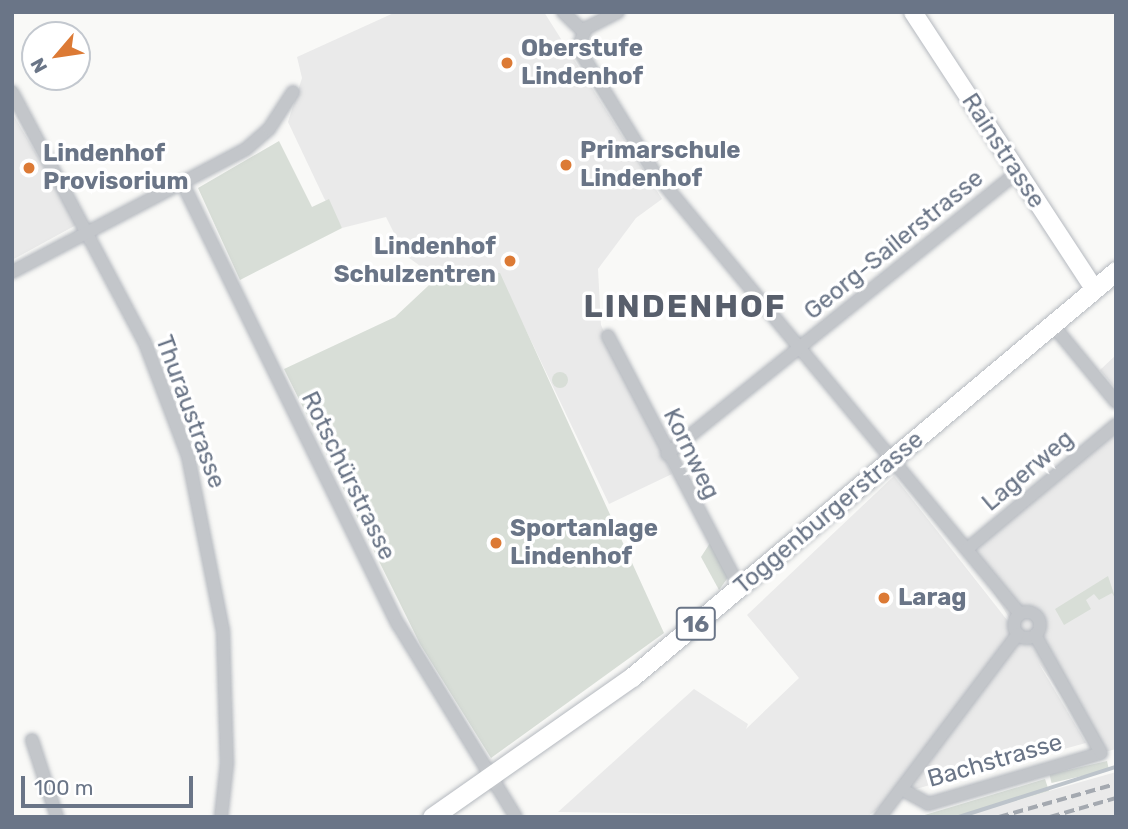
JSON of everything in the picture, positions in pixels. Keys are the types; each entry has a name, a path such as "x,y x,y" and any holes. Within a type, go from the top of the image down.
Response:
{"main road":[{"name":"Toggenburgerstrasse","path":"432,817 493,779 616,690 1116,271"}],"street":[{"path":"563,12 583,31"},
{"path":"618,12 583,31 578,48 583,61 654,172 1020,614 1037,618 1035,635 1018,634"},
{"name":"Rainstrasse","path":"913,12 1094,289"},
{"name":"Thuraustrasse","path":"12,92 89,229 164,390 200,502 227,685 221,817"},
{"path":"12,272 89,229 246,149 269,129 293,92"},
{"name":"Georg-Sailerstrasse","path":"667,454 1017,173"},
{"name":"Rotschürstrasse","path":"182,182 398,624 516,817"},
{"path":"1052,324 1116,402"},
{"name":"Kornweg","path":"608,336 667,454 740,588"},
{"name":"Lagerweg","path":"967,549 1116,425"},
{"path":"1018,634 1014,623 1020,614"},
{"path":"880,817 905,791 1018,634"},
{"name":"Bachstrasse","path":"905,791 928,804 1101,753 1035,635"},
{"path":"32,740 57,817"}],"shaded area":[{"name":"Lindenhof Schulzentren","path":"396,12 544,12 662,199 636,218 598,269 601,325 672,474 609,504 523,324 444,271 434,276 405,255 386,217 342,228 324,198 288,122 302,78 297,57"},
{"name":"Lindenhof Provisorium","path":"12,113 78,224 12,260"},
{"path":"279,141 312,207 329,199 342,228 240,280 198,188"},
{"name":"Sportanlage Lindenhof","path":"444,271 500,273 664,633 491,758 420,644 284,369 395,317"},
{"path":"1116,355 1116,389 1100,370"},
{"path":"557,372 563,372 568,380 566,386 557,388 552,383 552,377"},
{"path":"1116,433 1116,749 1101,753 1038,662 1086,743 897,794 867,817 558,812 694,689 748,724 746,729 799,678 747,615 894,476 1022,639 967,549"},
{"path":"710,543 729,576 719,590 701,557"},
{"path":"1108,576 1116,600 1112,593 1099,600 1094,594 1086,600 1091,609 1064,625 1055,609"},
{"path":"1107,761 1109,770 1052,783 1050,774"},
{"path":"1116,772 1116,817 960,817 1049,791"},
{"path":"1045,779 1049,791 960,817 918,817"}],"waterway":[{"path":"959,817 1116,767"}],"railway":[{"path":"999,817 1116,784"},
{"path":"1050,817 1116,798"}],"place":[{"name":"Oberstufe Lindenhof","path":"507,63"},
{"name":"Primarschule Lindenhof","path":"566,165"},
{"name":"Lindenhof Provisorium","path":"29,168"},
{"name":"Lindenhof Schulzentren","path":"510,261"},
{"name":"Sportanlage Lindenhof","path":"496,543"},
{"name":"Larag","path":"884,598"}],"district":[{"name":"LINDENHOF","path":"685,306"}]}
